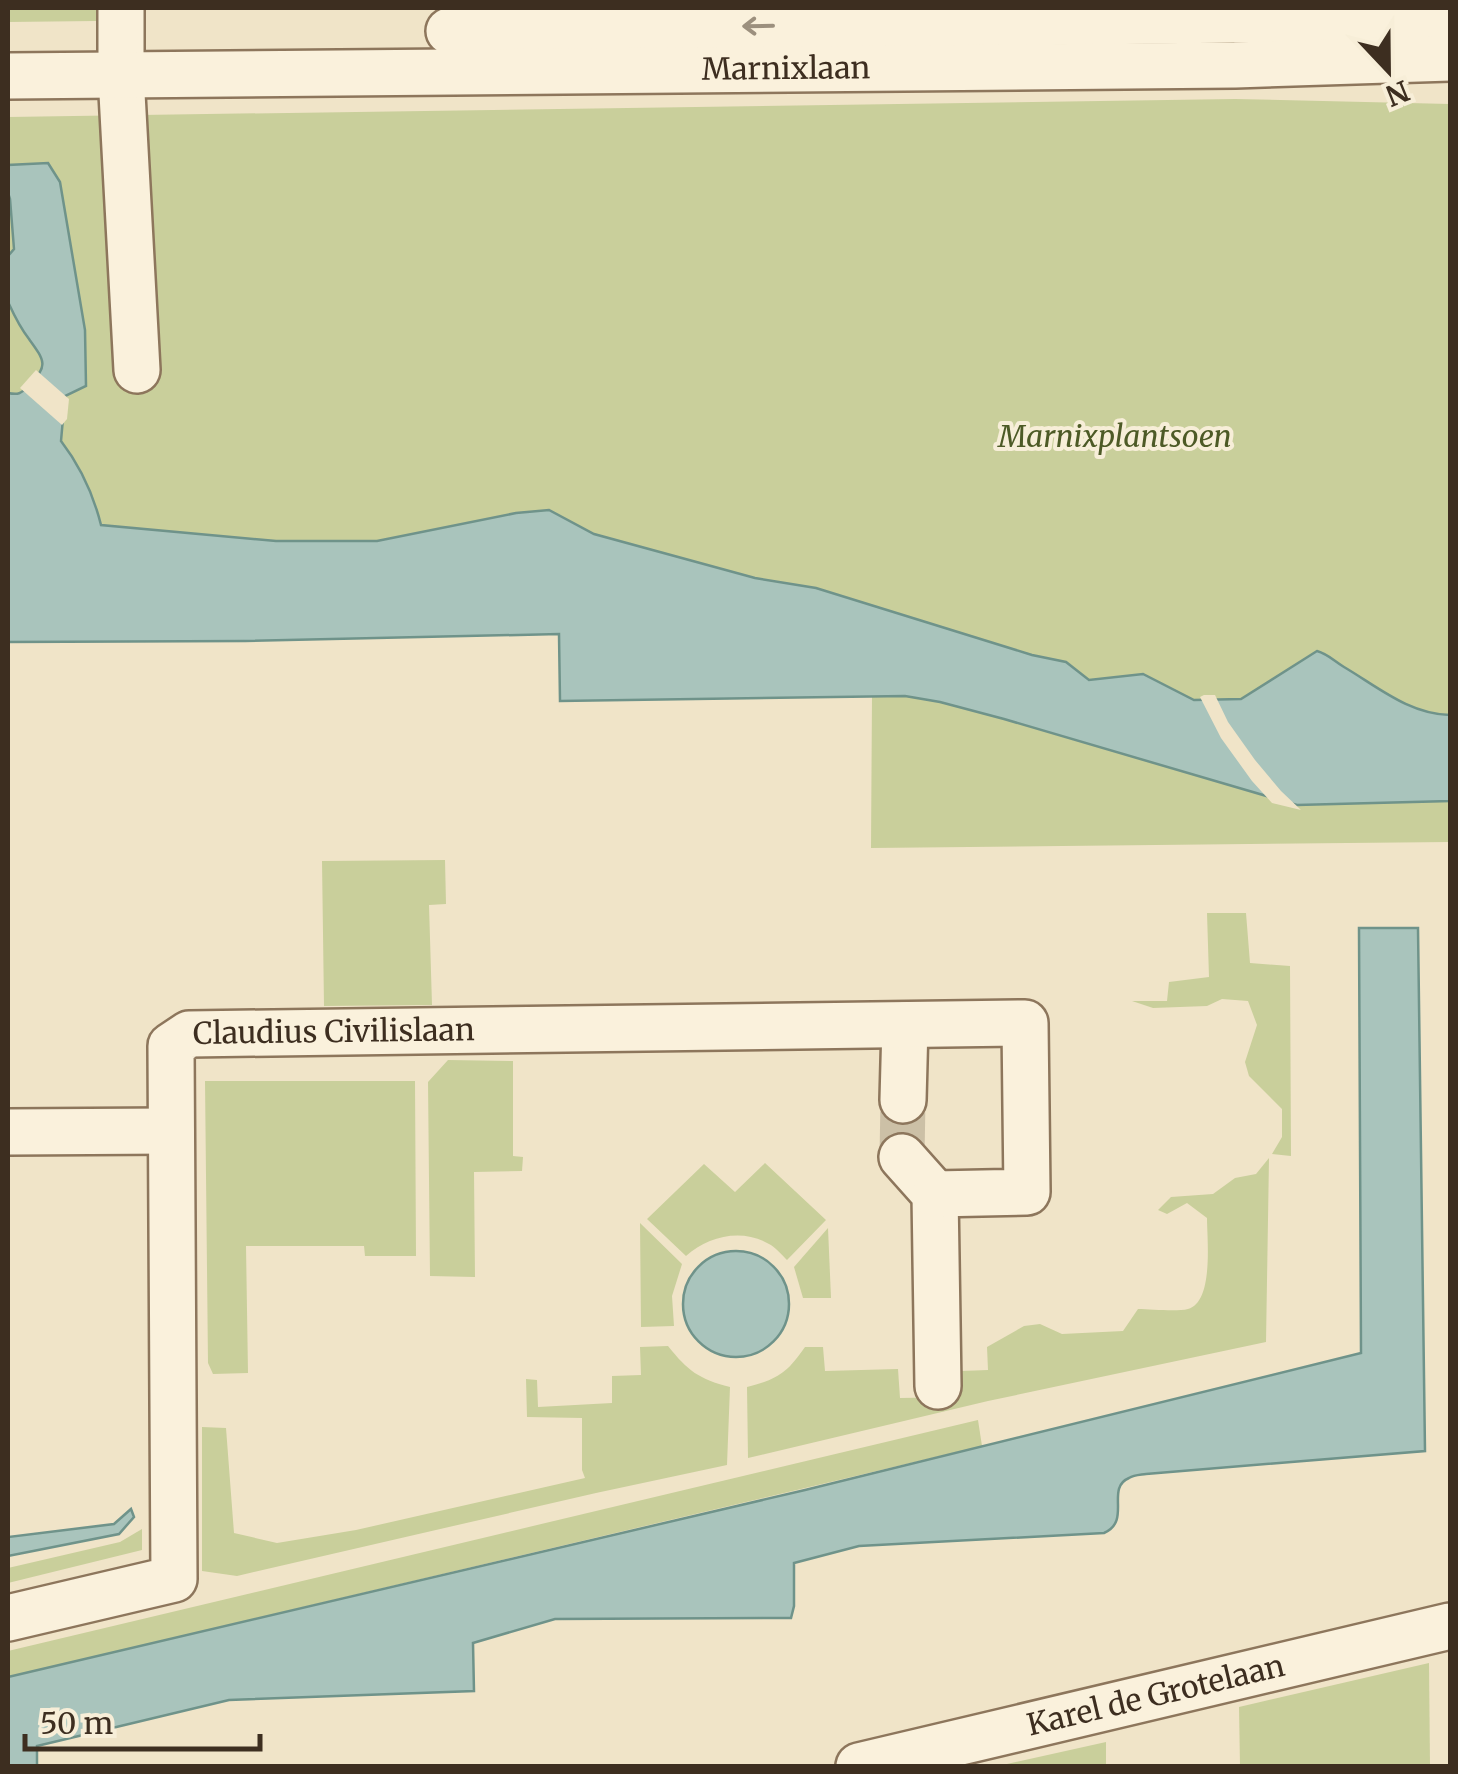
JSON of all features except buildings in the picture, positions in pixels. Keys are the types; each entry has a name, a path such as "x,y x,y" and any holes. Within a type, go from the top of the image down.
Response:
{"street":[{"path":"120,8 137,370"},
{"name":"Marnixlaan","path":"8,76 121,75 450,37 1096,21 1450,20"},
{"name":"Marnixlaan","path":"450,37 1235,65 1450,58"},
{"name":"Claudius Civilislaan","path":"8,1618 174,1579 172,1046 189,1034 1025,1023 1027,1192 936,1194"},
{"path":"903,1100 905,1025"},
{"path":"8,1132 171,1131"},
{"path":"902,1157 936,1194 938,1386"},
{"name":"Karel de Grotelaan","path":"859,1766 1450,1626"}],"green space":[{"path":"8,8 96,8 96,21 8,22"},
{"name":"Marnixplantsoen","path":"1235,99 1450,104 1450,842 871,848 872,696 816,588 60,548 8,463 8,117"},
{"path":"445,860 446,904 429,905 432,1005 324,1006 322,861"},
{"path":"1207,913 1246,913 1250,963 1290,966 1291,1156 1272,1154 1282,1137 1282,1109 1249,1076 1245,1062 1257,1025 1248,1001 1222,999 1207,1006 1153,1008 1132,1001 1167,1001 1169,982 1209,977"},
{"path":"448,1060 513,1061 513,1156 523,1157 522,1171 474,1172 475,1277 430,1276 428,1082"},
{"path":"205,1081 415,1081 416,1256 365,1256 364,1246 246,1246 248,1373 213,1374 208,1363"},
{"path":"1269,1158 1266,1342 988,1401 748,1458 747,1387 781,1374 805,1347 823,1347 825,1371 898,1369 900,1398 960,1397 961,1371 988,1370 987,1347 1024,1326 1040,1324 1062,1334 1123,1331 1138,1309 1188,1309 1202,1295 1205,1283 1207,1218 1187,1203 1167,1214 1158,1210 1171,1197 1213,1194 1235,1178 1256,1174"},
{"path":"765,1163 826,1220 787,1260 759,1239 737,1235 704,1243 686,1256 647,1219 704,1164 735,1192"},
{"path":"640,1223 682,1264 672,1296 674,1326 641,1327"},
{"path":"828,1228 831,1298 803,1298 794,1267"},
{"path":"668,1346 695,1373 730,1387 727,1465 237,1576 202,1571 202,1427 226,1428 234,1533 277,1543 356,1530 585,1478 582,1418 527,1417 526,1379 537,1380 538,1407 612,1403 612,1376 641,1375 640,1347"},
{"path":"978,1420 982,1446 8,1677 8,1651"},
{"path":"142,1529 142,1550 8,1583 8,1568 120,1542"},
{"path":"1429,1663 1430,1766 1240,1766 1239,1707"},
{"path":"1106,1742 1106,1766 998,1766"}],"water":[{"path":"48,163 60,182 85,330 86,386 65,396 61,441 85,481 101,525 276,541 377,541 549,510 594,534 755,578 816,588 1066,662 1089,680 1143,674 1194,700 1241,699 1317,651 1407,705 1450,715 1450,801 1297,805 1004,719 905,696 560,701 559,634 8,642 8,393 23,391 39,373 42,363 8,299 8,256 14,249 8,165"},
{"path":"1359,928 1418,928 1425,1451 1135,1476 1122,1483 1116,1521 1104,1533 859,1546 794,1563 791,1618 555,1619 473,1643 474,1691 229,1700 37,1746 37,1766 8,1766 8,1677 805,1490 1361,1353"},
{"path":"736,1251 756,1255 774,1266 785,1284 789,1304 785,1324 774,1342 756,1353 736,1357 716,1353 698,1342 687,1324 683,1304 687,1284 698,1266 716,1255"},
{"path":"131,1509 134,1517 119,1534 8,1556 8,1537 114,1524"}],"pier":[{"path":"36,370 69,399 67,419 62,425 20,388"},
{"path":"1215,695 1228,722 1255,760 1301,810 1272,803 1252,781 1221,738 1200,697"}],"tunnel":[{"path":"902,1157 903,1100"}]}
